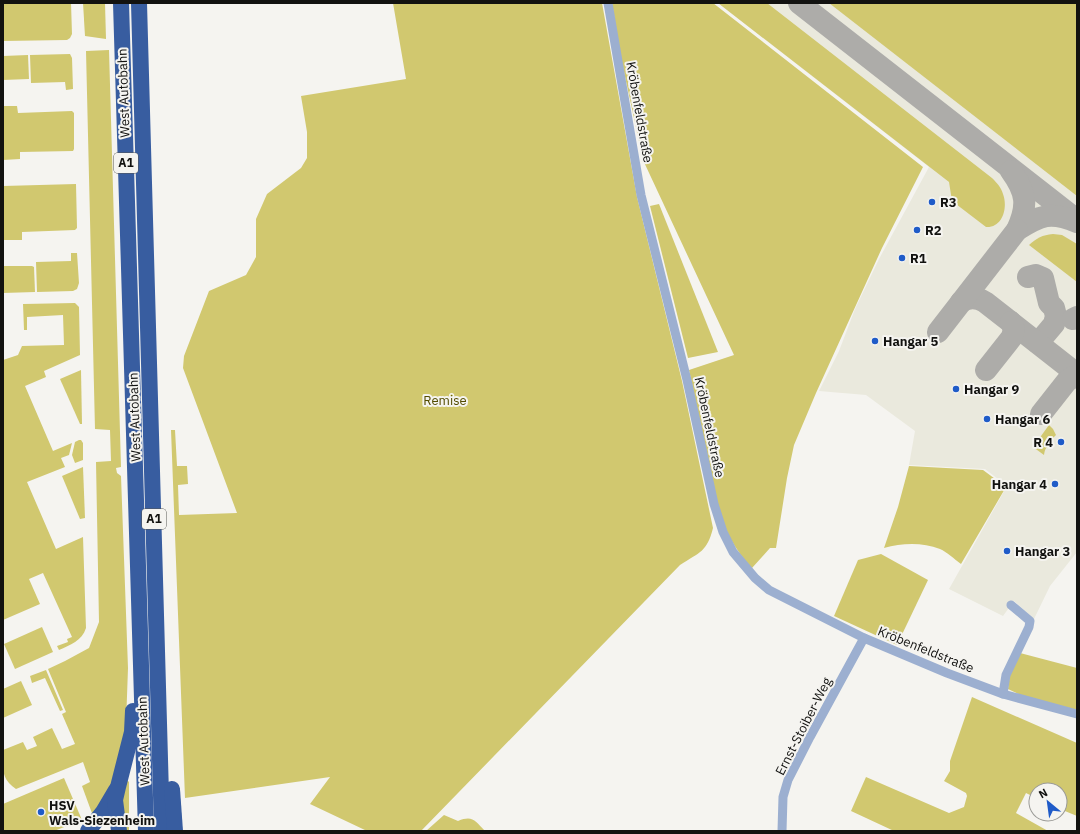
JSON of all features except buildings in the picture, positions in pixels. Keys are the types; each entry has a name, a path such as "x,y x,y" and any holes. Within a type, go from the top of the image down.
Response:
{"highway":[{"name":"West Autobahn","path":"121,3 132,322 146,831"},
{"name":"West Autobahn","path":"139,3 161,746 162,831"},
{"path":"119,831 116,800 132,732 133,703 141,678"},
{"path":"161,746 169,757 175,831"},
{"path":"88,831 103,812 118,787"}],"street":[{"name":"Kröbenfeldstraße","path":"608,3 641,195 687,380 714,504 723,532 733,552 755,578 769,590 864,638 947,673 1003,694 1077,714"},
{"path":"1003,694 1006,674 1029,627 1030,621 1011,606"},
{"name":"Ernst-Stoiber-Weg","path":"782,831 783,797 788,780 864,638"}],"shaded area":[{"path":"718,3 1077,3 1077,552 1050,586 1034,619 1014,601 1003,616 949,589 1007,486 985,469 909,465 915,431 866,395 819,391 839,351 855,309 879,259 929,167"}],"green space":[{"path":"3,3 71,3 72,34 67,40 3,41"},
{"path":"83,3 105,3 106,39 85,36"},
{"name":"Remise","path":"393,3 602,3 637,197 682,381 713,528 711,536 702,551 680,565 421,831 367,831 310,804 330,777 185,798 171,430 175,430 177,466 187,466 188,484 178,485 179,515 237,513 183,368 184,356 209,291 246,275 256,257 256,219 267,194 301,168 307,158 307,132 301,96 406,79"},
{"path":"612,3 713,3 923,167 882,248 794,445 787,478 776,548 770,548 752,568 732,542 725,528 715,499 689,370 734,355 643,160 621,58"},
{"path":"718,3 767,3 992,178 1000,187 1005,205 1003,216 997,224 986,227 952,201 949,182"},
{"path":"829,3 1077,3 1077,196"},
{"path":"109,50 121,467 116,468 117,473 121,476 128,668 126,724 122,758 108,793 93,816 82,786 90,782 83,762 16,789 7,781 5,776 3,767 3,750 23,742 27,750 37,746 33,737 52,728 62,749 75,744 62,714 66,712 48,669 89,648 99,622 96,462 111,461 110,430 95,429 86,51"},
{"path":"70,54 72,58 73,89 66,90 65,82 31,83 30,55"},
{"path":"28,55 29,79 3,80 3,56"},
{"path":"3,106 17,106 18,113 72,111 74,113 73,151 20,152 20,159 3,160"},
{"path":"76,184 77,228 75,230 22,232 22,240 3,240 3,186"},
{"path":"659,204 718,352 688,358 650,206"},
{"path":"1053,234 1062,235 1077,244 1077,282 1029,245 1040,237"},
{"path":"71,253 77,253 79,283 77,289 73,291 37,292 36,262 71,261"},
{"path":"3,266 34,267 35,292 3,293"},
{"path":"75,303 79,307 80,355 44,371 46,377 25,386 53,451 72,443 69,455 61,458 65,467 27,482 56,549 83,537 86,628 79,639 59,650 57,646 68,642 67,639 72,637 43,573 29,579 40,604 3,620 3,360 18,355 22,346 64,345 63,315 27,317 27,330 24,330 23,304"},
{"path":"81,370 82,424 80,424 60,379"},
{"path":"1049,425 1056,435 1052,439 1052,445 1046,448 1044,455 1033,447"},
{"path":"79,440 83,443 83,460 75,463 72,455 75,442"},
{"path":"909,466 983,470 1006,487 961,564 943,550 926,545 905,544 884,548 898,507"},
{"path":"83,467 85,518 80,519 62,476"},
{"path":"881,554 928,580 897,645 834,616 858,560"},
{"path":"42,627 53,652 15,669 4,644"},
{"path":"1020,653 1077,668 1077,710 1023,696 1008,689 1010,673"},
{"path":"46,670 63,710 60,711 45,678 32,683 30,676"},
{"path":"21,681 32,705 3,718 3,689"},
{"path":"972,697 1077,743 1077,816 1068,812 1068,782 1028,782 1028,794 1026,793 1016,813 1028,820 1028,822 1032,822 1048,831 894,831 851,811 866,777 949,813 964,807 967,796 966,793 944,781 950,771 950,761"},
{"name":"HSV Wals-Siezenheim","path":"64,778 82,820 54,831 3,831 3,804"},
{"path":"125,781 129,782 129,831 123,831 120,813"},
{"path":"444,815 458,821 463,819 473,820 485,831 426,831"}],"taxiway":[{"path":"799,3 1077,220"},
{"path":"1011,171 1020,186 1024,200 1023,214 1017,230 1039,218 1046,216 1060,216 1077,222"},
{"path":"938,332 1017,230"},
{"path":"1028,277 1036,275 1043,278 1049,303 1054,308 1056,316 1054,324 1038,343"},
{"path":"961,302 973,298 985,302 1077,374"},
{"path":"1073,319 1077,317"},
{"path":"986,370 1012,337 1014,329 1011,322"},
{"path":"1041,414 1067,381 1073,377 1077,377"}],"place":[{"name":"R3","path":"932,202"},
{"name":"R2","path":"917,230"},
{"name":"R1","path":"902,258"},
{"name":"Hangar 5","path":"875,341"},
{"name":"Hangar 9","path":"956,389"},
{"name":"Hangar 6","path":"987,419"},
{"name":"R 4","path":"1061,442"},
{"name":"Hangar 4","path":"1055,484"},
{"name":"Hangar 3","path":"1007,551"},
{"name":"HSV Wals-Siezenheim","path":"41,812"}]}
